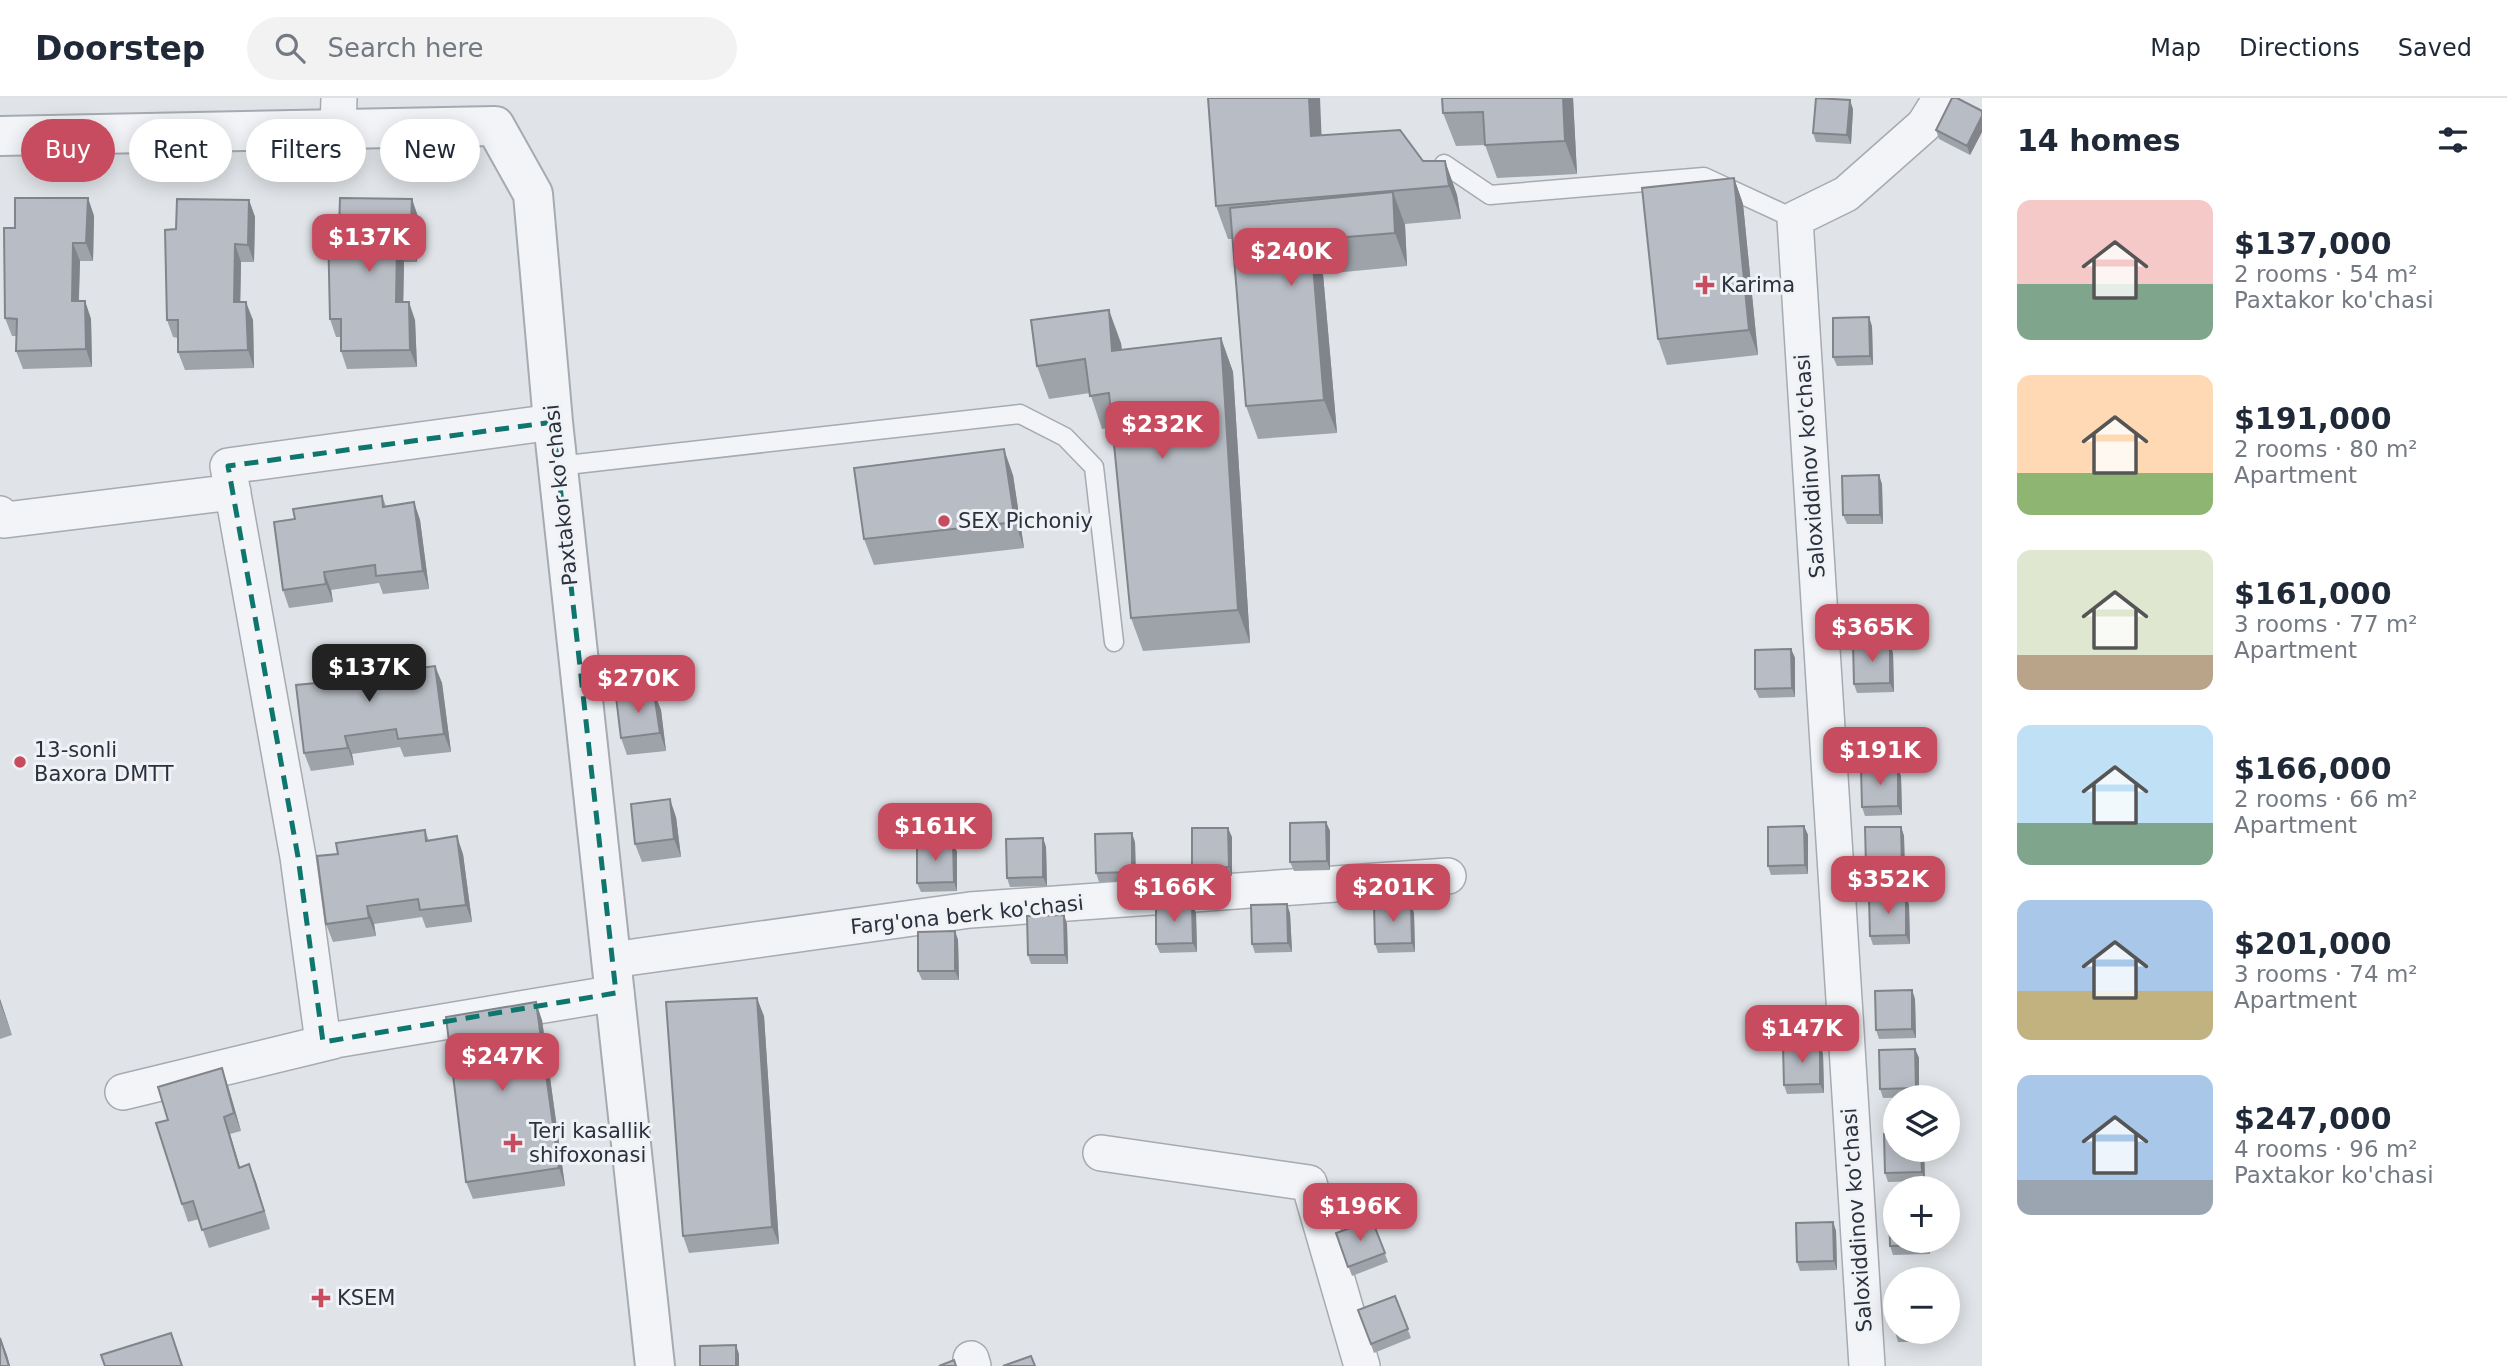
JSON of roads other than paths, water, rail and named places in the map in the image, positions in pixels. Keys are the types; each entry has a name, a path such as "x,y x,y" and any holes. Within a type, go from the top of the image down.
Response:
{"street":[{"path":"1795,219 1846,194 1924,125 1941,98"},
{"name":"Paxtakor ko'chasi","path":"0,136 339,114 495,126 533,194 553,422 655,1366"},
{"name":"Saloxiddinov ko'chasi","path":"1795,219 1867,1366"},
{"path":"333,1041 323,1042 298,857 228,466 553,422"},
{"path":"0,514 5,520 233,492"},
{"name":"Farg'ona berk ko'chasi","path":"123,1092 614,976 970,910 1448,876"},
{"path":"1101,1153 1309,1183 1362,1366"}],"lane":[{"path":"1444,164 1490,195 1704,177 1795,219"},
{"path":"558,466 1020,414 1065,437 1094,467 1114,642"}],"place":[{"name":"Karima","path":"1705,285"},
{"name":"SEX Pichoniy","path":"944,521"},
{"name":"13-sonli Baxora DMTT","path":"20,762"},
{"name":"Teri kasallik shifoxonasi","path":"513,1143"},
{"name":"KSEM","path":"321,1298"}]}
